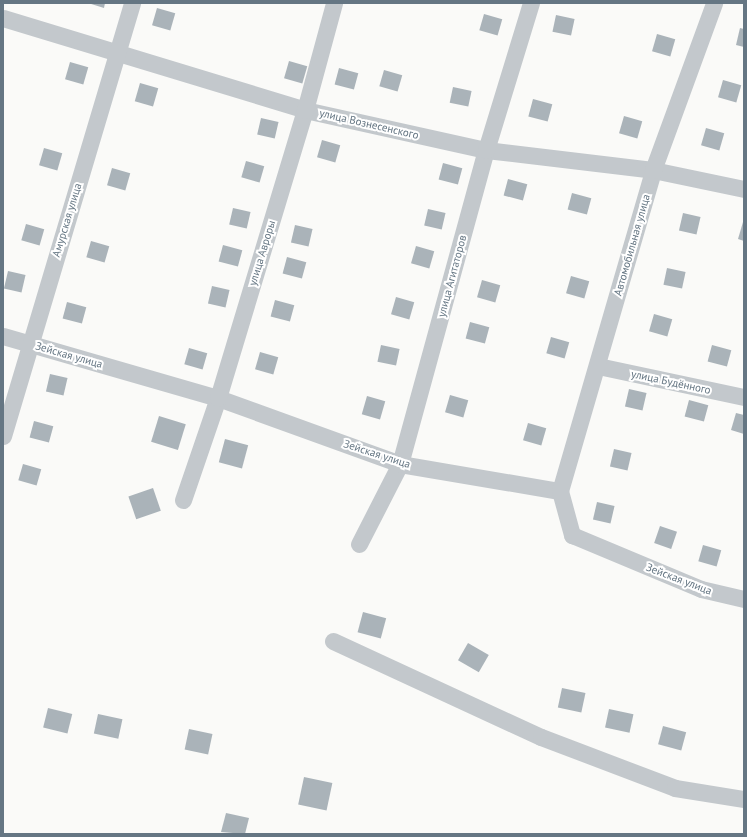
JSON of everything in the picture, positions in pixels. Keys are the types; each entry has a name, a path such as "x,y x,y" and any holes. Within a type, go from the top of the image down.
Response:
{"street":[{"name":"Амурская улица","path":"3,436 132,3"},
{"name":"улица Авроры","path":"183,500 218,398 305,110 334,3"},
{"name":"улица Агитаторов","path":"359,544 400,464 486,150 531,3"},
{"name":"Автомобильная улица","path":"560,491 598,366 653,170 714,3"},
{"name":"улица Вознесенского","path":"3,18 305,110 486,150 653,170 744,189"},
{"name":"Зейская улица","path":"3,336 218,398 400,464 560,491 572,535 701,589 744,599"},
{"name":"улица Будённого","path":"598,366 744,397"},
{"path":"333,641 541,736 676,788 744,799"}],"building":[{"path":"88,3 105,3 104,8"},
{"path":"157,8 175,13 170,31 152,25"},
{"path":"484,14 502,19 498,36 479,30"},
{"path":"556,15 575,19 571,36 552,32"},
{"path":"740,28 744,29 744,47 736,45"},
{"path":"657,34 675,39 670,57 652,51"},
{"path":"289,61 307,66 302,84 284,78"},
{"path":"70,62 88,67 83,85 65,79"},
{"path":"339,68 358,73 354,90 335,84"},
{"path":"384,70 402,75 398,92 379,86"},
{"path":"723,80 741,85 736,103 718,97"},
{"path":"140,83 158,88 153,107 135,101"},
{"path":"453,87 472,91 468,107 450,103"},
{"path":"533,99 552,104 548,122 528,116"},
{"path":"624,116 642,121 637,139 619,133"},
{"path":"261,118 279,122 275,139 257,135"},
{"path":"706,128 724,133 719,151 701,145"},
{"path":"322,140 340,145 335,163 317,157"},
{"path":"44,148 62,153 57,171 39,165"},
{"path":"246,161 264,166 260,183 241,177"},
{"path":"443,163 462,168 458,185 439,179"},
{"path":"112,168 130,173 125,191 107,185"},
{"path":"508,179 527,184 523,201 504,195"},
{"path":"572,193 591,198 587,215 568,209"},
{"path":"233,208 251,212 247,229 229,225"},
{"path":"428,209 446,213 442,230 424,226"},
{"path":"683,213 701,217 696,235 679,231"},
{"path":"744,222 744,241 738,239"},
{"path":"26,224 44,229 40,246 21,240"},
{"path":"295,225 313,229 308,247 291,243"},
{"path":"91,241 109,246 105,263 86,257"},
{"path":"223,245 242,250 238,267 219,261"},
{"path":"416,246 434,251 429,269 411,263"},
{"path":"287,257 306,262 302,279 283,273"},
{"path":"667,268 686,272 682,289 663,285"},
{"path":"8,271 26,275 21,293 4,289"},
{"path":"571,276 589,281 584,299 566,293"},
{"path":"482,280 500,285 495,303 477,297"},
{"path":"212,286 230,290 225,308 208,304"},
{"path":"396,297 414,302 409,320 391,314"},
{"path":"275,300 294,305 290,322 271,316"},
{"path":"67,302 86,307 82,324 63,318"},
{"path":"654,314 672,319 667,337 649,331"},
{"path":"470,322 489,327 485,344 466,338"},
{"path":"551,337 569,342 565,359 546,353"},
{"path":"381,345 400,349 396,366 377,362"},
{"path":"712,345 731,350 727,367 708,361"},
{"path":"189,348 207,353 203,370 184,364"},
{"path":"260,352 278,357 273,375 255,369"},
{"path":"50,374 68,378 63,396 46,392"},
{"path":"629,389 647,393 642,411 625,407"},
{"path":"450,395 468,400 463,418 445,412"},
{"path":"367,396 385,401 380,420 362,414"},
{"path":"689,400 708,405 704,422 685,416"},
{"path":"736,413 744,415 744,434 731,430"},
{"path":"159,416 186,424 178,450 151,442"},
{"path":"34,421 53,426 49,443 30,437"},
{"path":"528,423 546,428 541,446 523,440"},
{"path":"225,439 248,445 242,468 219,462"},
{"path":"614,449 632,453 627,471 610,467"},
{"path":"23,464 41,469 37,486 18,480"},
{"path":"153,488 161,511 136,519 128,496"},
{"path":"597,502 615,506 610,524 593,520"},
{"path":"660,526 677,532 671,549 654,543"},
{"path":"703,545 721,550 717,567 698,561"},
{"path":"363,612 386,618 381,638 358,632"},
{"path":"468,643 489,655 479,672 458,660"},
{"path":"562,688 585,693 581,713 558,708"},
{"path":"48,708 72,714 67,733 43,727"},
{"path":"609,709 633,714 630,733 605,728"},
{"path":"98,714 122,719 118,739 94,734"},
{"path":"663,726 686,732 681,751 658,744"},
{"path":"189,729 212,734 208,755 185,750"},
{"path":"304,777 332,783 327,810 298,804"},
{"path":"226,813 249,818 245,834 221,832"}]}
